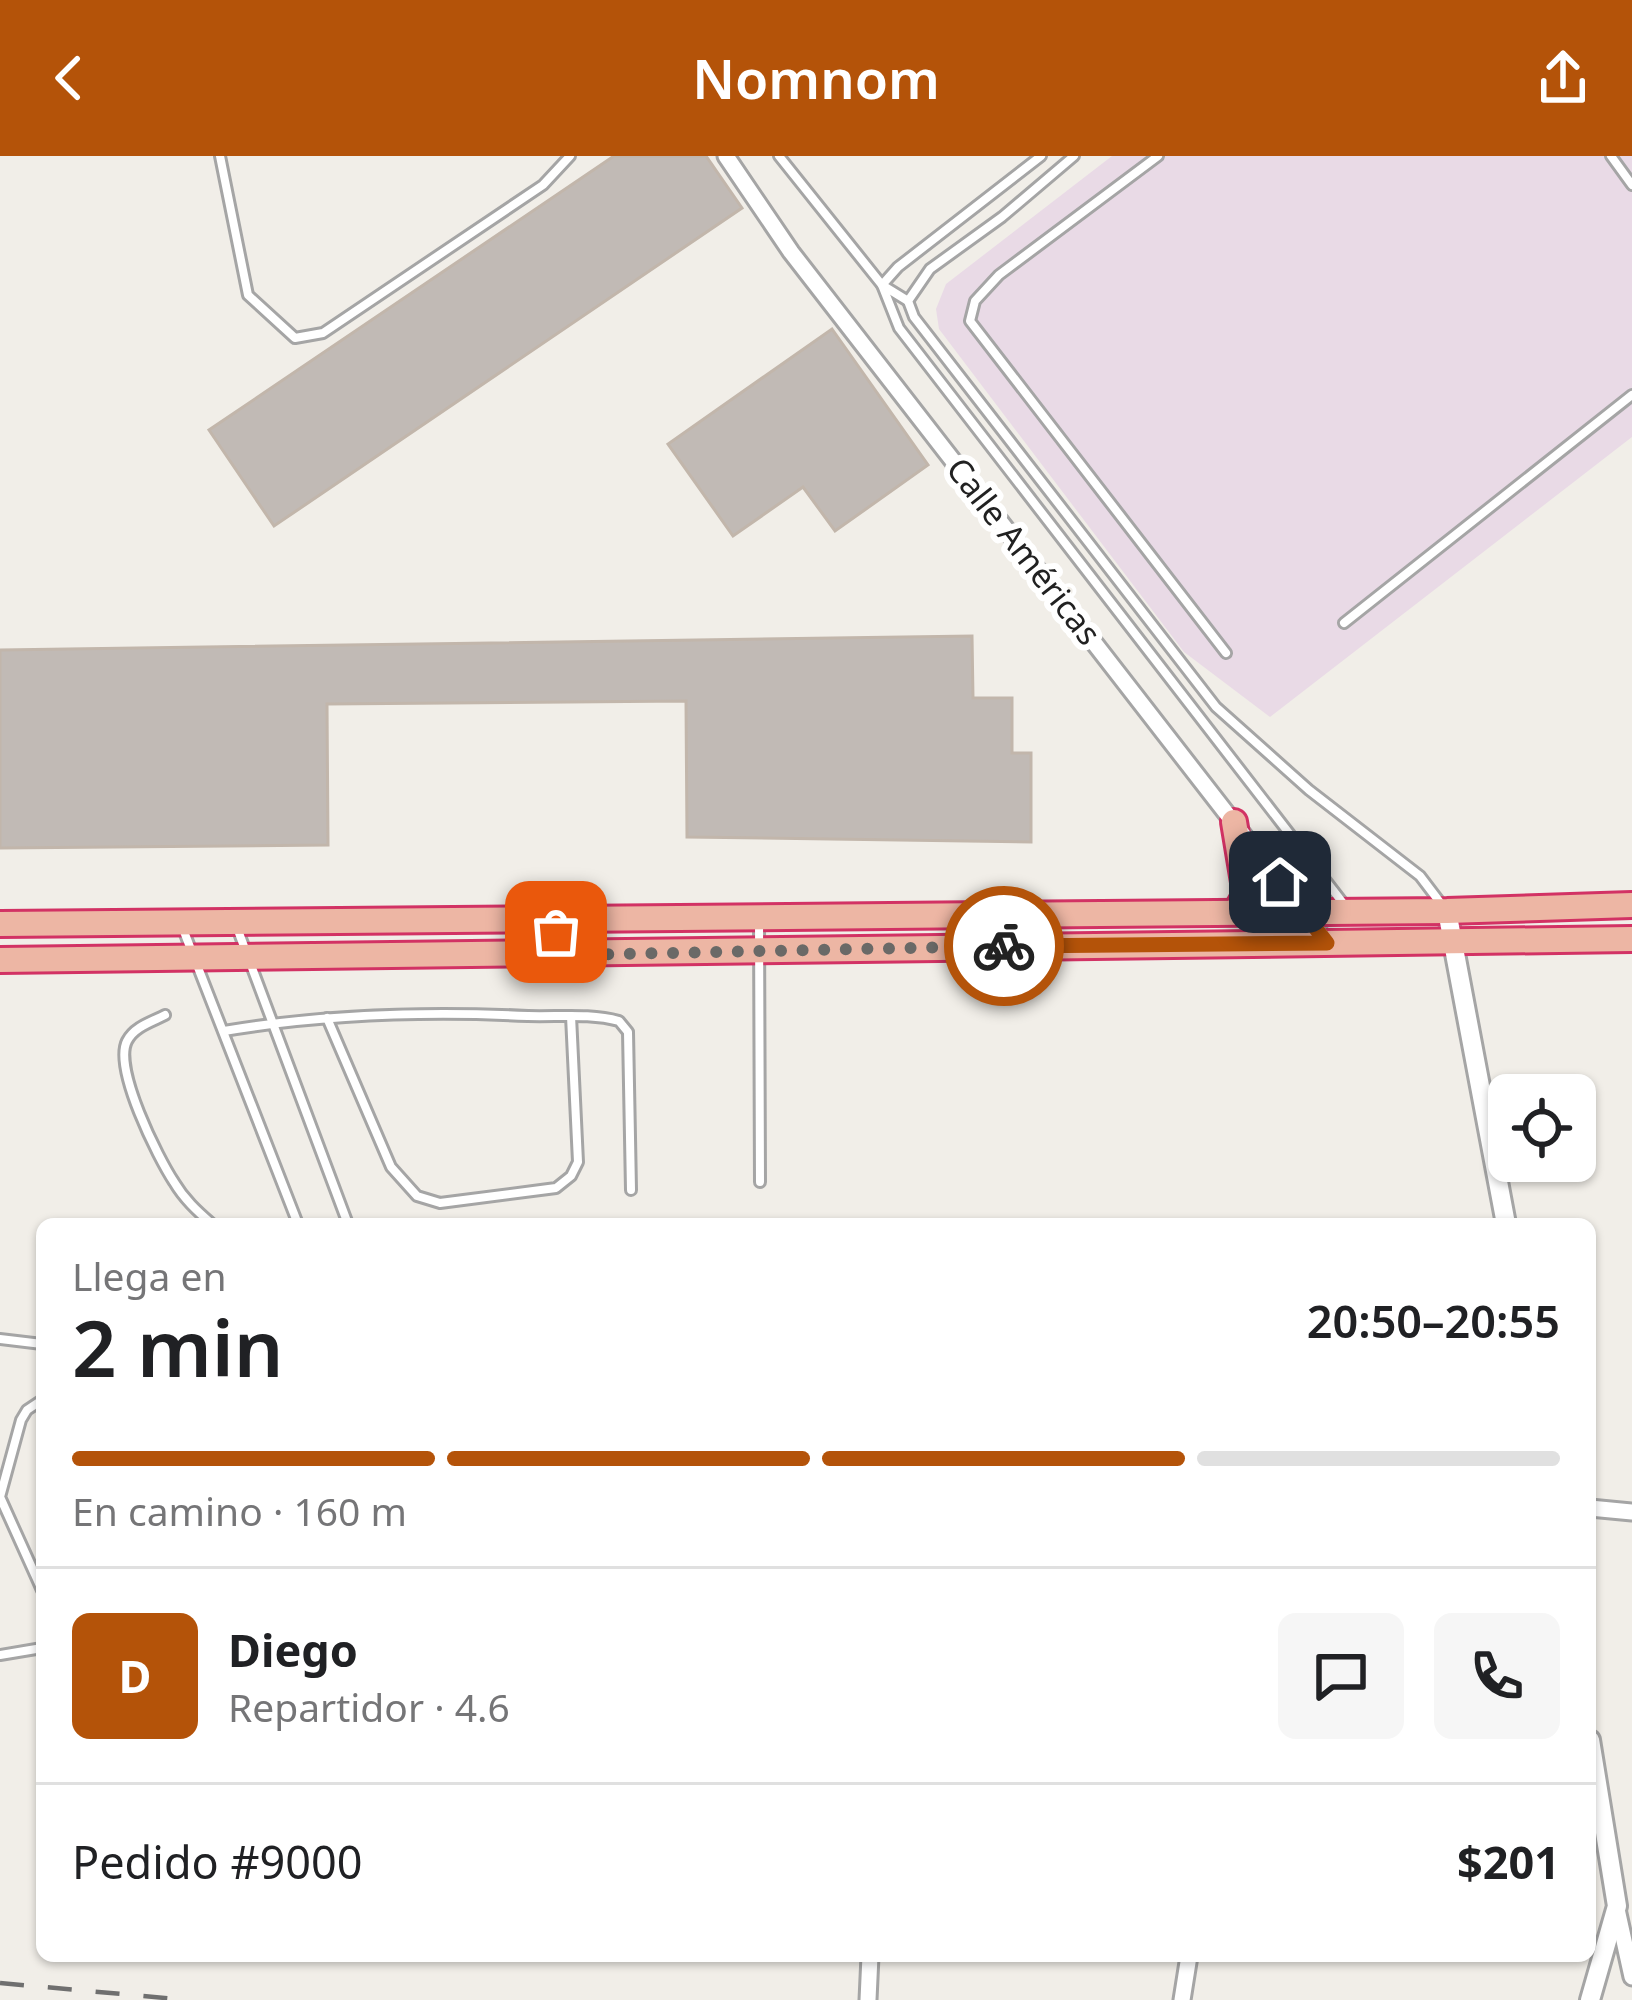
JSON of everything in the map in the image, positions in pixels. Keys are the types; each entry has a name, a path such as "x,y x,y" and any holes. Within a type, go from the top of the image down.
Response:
{"highway":[{"path":"1234,822 1246,894 1236,912"},
{"path":"0,924 1447,911 1632,905"},
{"path":"502,954 512,937 503,918"},
{"path":"561,918 557,938 573,955"},
{"path":"0,959 1632,939"}],"street":[{"name":"Calle Américas","path":"725,156 791,252 1327,943"},
{"path":"1447,911 1504,1218"},
{"path":"1596,1509 1632,1512"},
{"path":"1596,1777 1632,1977"},
{"path":"1590,2000 1617,1906"},
{"path":"868,2000 870,1962"},
{"path":"1182,2000 1188,1962"}],"lane":[{"path":"220,156 248,295 295,338 323,333 543,185 570,156"},
{"path":"779,156 882,285 899,328 1372,943"},
{"path":"882,285 898,267 1041,156"},
{"path":"908,301 930,269 1074,156"},
{"path":"1158,156 999,275 975,301 970,321 1226,653"},
{"path":"1611,156 1632,185"},
{"path":"882,285 908,301 947,363 1216,707 1310,790 1420,876 1447,911"},
{"path":"1344,623 1632,395"},
{"path":"759,917 760,1182"},
{"path":"181,924 296,1218"},
{"path":"236,924 346,1218"},
{"path":"224,1030 418,1013 612,1019 628,1032 631,1190"},
{"path":"165,1016 133,1033 123,1056 156,1150 191,1206 205,1218"},
{"path":"327,1018 400,1180 417,1196 440,1203 556,1188 571,1176 578,1162 572,1016"},
{"path":"0,1339 36,1343"},
{"path":"36,1404 21,1420 0,1497 36,1577"},
{"path":"0,1655 36,1649"}],"shaded area":[{"path":"1112,156 1632,156 1632,437 1270,717 1184,652 939,329 936,309 946,284"}],"building":[{"path":"614,156 706,156 742,208 274,526 209,430"},
{"path":"832,329 928,465 835,531 803,487 733,536 668,444"},
{"path":"972,636 973,698 1012,698 1012,753 1031,753 1031,842 687,837 686,701 327,704 328,845 0,848 0,650"}],"railway":[{"path":"0,1983 187,2000"}],"way so far":[{"path":"556,932 561,945 573,955 1004,946"}],"route":[{"path":"1004,946 1327,943 1280,882"}]}
